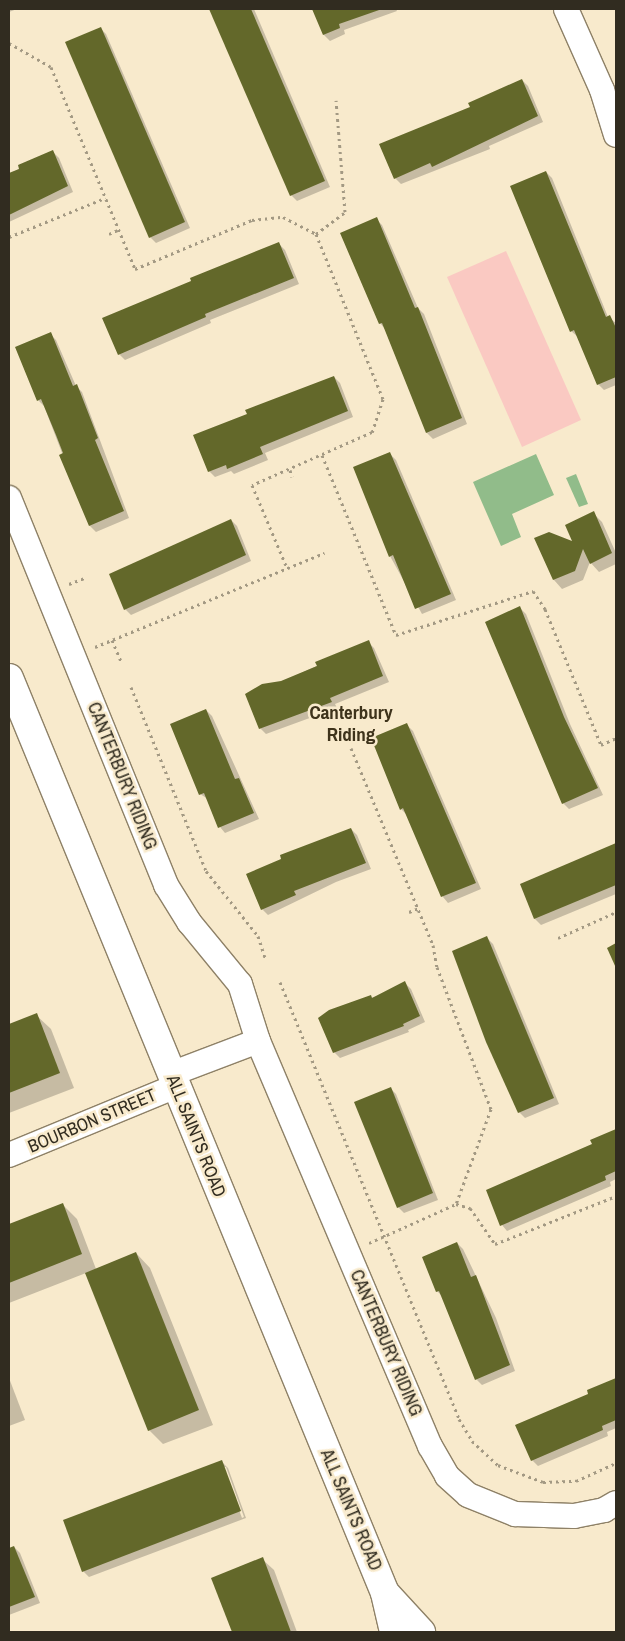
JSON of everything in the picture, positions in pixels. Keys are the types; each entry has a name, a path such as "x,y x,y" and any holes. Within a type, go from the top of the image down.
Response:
{"street":[{"path":"566,9 602,90 616,136"},
{"name":"CANTERBURY RIDING","path":"9,498 166,885 189,922 240,984 258,1040 347,1252 430,1446 447,1476 468,1495 515,1514 574,1516 604,1510 616,1504"},
{"name":"ALL SAINTS ROAD","path":"9,678 385,1593 394,1632"},
{"path":"173,1080 258,1040"},
{"name":"BOURBON STREET","path":"9,1156 173,1080"},
{"name":"ALL SAINTS ROAD","path":"385,1593 420,1632"}],"path":[{"path":"9,43 52,67 135,269 258,218 283,217 316,234 383,399 372,432 290,470 252,485 287,568"},
{"path":"316,234 345,212 336,100"},
{"path":"9,237 105,198"},
{"path":"109,234 118,230"},
{"path":"322,454 396,635 525,592 533,592 545,609 601,745 616,738"},
{"path":"290,470 292,477"},
{"path":"88,640 92,649 324,553"},
{"path":"65,586 85,578"},
{"path":"112,640 120,661"},
{"path":"131,687 206,871 258,936 265,958"},
{"path":"351,748 433,945 436,967 492,1110 456,1204"},
{"path":"409,912 417,909"},
{"path":"558,938 616,912"},
{"path":"280,982 459,1419 472,1441 498,1465 543,1482 576,1481 616,1463"},
{"path":"347,1252 456,1204 470,1208 494,1244 616,1196"}],"shaded area":[{"path":"506,251 581,420 522,447 447,277"},
{"path":"536,454 554,495 512,514 521,537 501,546 473,482"},
{"path":"576,474 588,504 579,507 566,478"}],"building":[{"path":"209,9 251,9 325,181 290,196"},
{"path":"312,9 382,9 339,24 340,28 323,35"},
{"path":"101,27 185,222 149,238 65,42"},
{"path":"522,79 538,116 432,167 430,163 394,179 379,144 470,107 468,103"},
{"path":"53,150 68,186 9,215 9,173 19,169 18,165"},
{"path":"546,171 606,317 610,315 616,328 616,377 597,385 574,330 570,332 510,186"},
{"path":"377,217 415,308 418,307 462,418 426,433 382,323 379,324 340,233"},
{"path":"279,242 294,278 205,314 206,317 118,355 102,318 191,281 190,278"},
{"path":"51,332 73,386 77,384 98,438 95,440 124,511 89,526 59,455 63,453 56,435 41,399 37,401 15,347"},
{"path":"334,376 348,411 260,447 263,454 227,469 226,465 208,472 193,435 247,414 245,410"},
{"path":"390,452 451,594 415,609 393,555 389,557 353,467"},
{"path":"594,511 612,553 590,564 583,549 575,571 553,580 534,538 549,532 572,541 565,525"},
{"path":"231,519 246,555 124,610 109,574"},
{"path":"520,606 564,717 598,788 562,804 485,622"},
{"path":"369,640 383,676 330,698 332,702 259,729 245,694 262,684 281,681 317,666 315,662"},
{"path":"206,709 235,779 239,778 254,813 218,828 204,793 199,795 170,724"},
{"path":"407,723 476,883 441,897 403,808 400,810 371,738"},
{"path":"351,828 366,863 294,891 296,895 261,910 246,874 281,859 280,855"},
{"path":"616,843 616,885 534,919 520,884"},
{"path":"487,936 554,1098 518,1113 486,1042 452,951"},
{"path":"616,943 616,968 607,948"},
{"path":"405,981 420,1016 403,1024 404,1026 333,1053 318,1018 329,1010 371,995 372,998"},
{"path":"37,1013 60,1073 9,1093 9,1024"},
{"path":"391,1087 433,1193 397,1208 354,1102"},
{"path":"616,1129 616,1171 605,1176 606,1180 500,1226 486,1190 592,1144 590,1140"},
{"path":"63,1203 82,1254 9,1283 9,1224"},
{"path":"457,1242 471,1277 476,1275 510,1365 475,1380 439,1291 436,1292 422,1257"},
{"path":"136,1252 199,1410 148,1431 85,1273"},
{"path":"616,1378 616,1420 602,1426 603,1430 531,1461 515,1425 588,1394 587,1390"},
{"path":"222,1460 241,1511 82,1572 63,1520"},
{"path":"14,1546 35,1597 9,1607 9,1548"},
{"path":"263,1557 291,1632 232,1632 211,1578"}],"district":[{"name":"Canterbury Riding","path":"351,724"}]}
